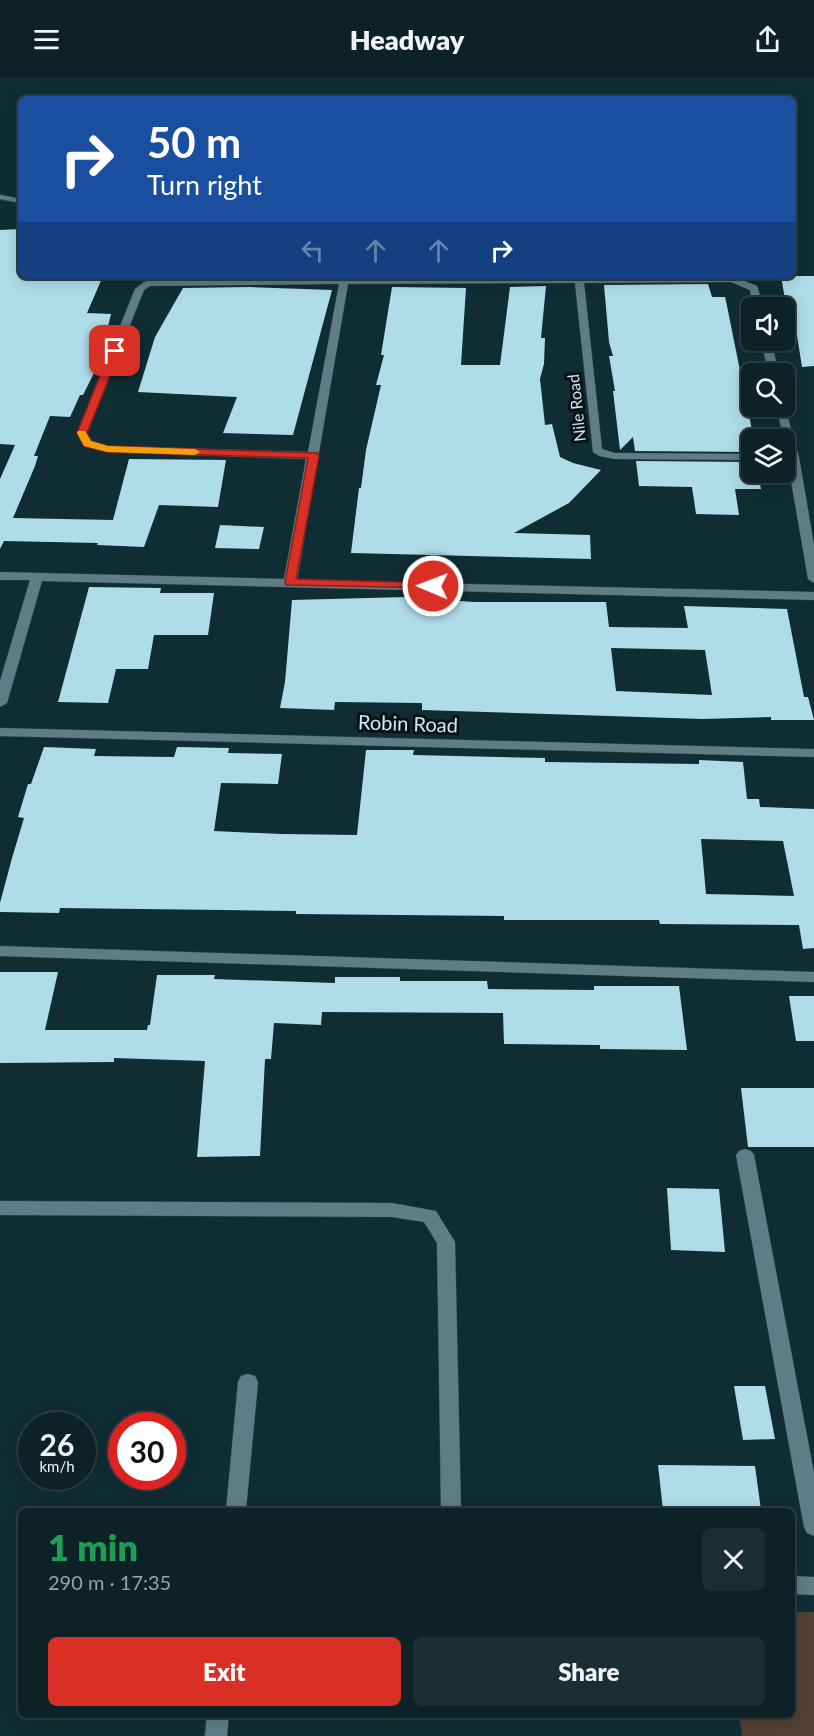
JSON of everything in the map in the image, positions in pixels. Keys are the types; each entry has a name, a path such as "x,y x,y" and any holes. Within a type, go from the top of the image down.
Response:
{"street":[{"name":"Nile Road","path":"579,279 597,450 603,454 615,456 741,457"},
{"path":"314,456 107,449 88,443 82,433 140,289 147,284 158,282 732,279 749,284 754,288 756,297"},
{"path":"290,582 344,281"},
{"path":"794,483 814,579"},
{"path":"0,576 814,596"},
{"path":"0,703 37,577"},
{"name":"Robin Road","path":"0,732 814,753"},
{"path":"0,951 814,978"},
{"path":"745,1155 814,1527"},
{"path":"0,1208 392,1210 430,1216 446,1242 451,1508"},
{"path":"236,1508 248,1383"},
{"path":"795,1585 814,1586"},
{"path":"216,1736 218,1718"}],"lane":[{"path":"0,197 18,200"}],"shaded area":[{"path":"795,1612 814,1612 814,1736 742,1736 739,1718 795,1718"}],"building":[{"path":"18,229 18,279 102,279 87,313 111,314 99,363 70,417 50,416 34,456 38,456 35,466 13,518 113,520 129,459 226,460 218,507 159,505 144,547 97,545 98,543 4,541 0,549 0,479 15,445 0,444 0,230"},
{"path":"814,276 814,366 802,367 795,323 795,297 785,297 782,279"},
{"path":"708,284 712,297 725,297 741,376 741,417 749,417 752,429 741,429 741,452 635,451 633,437 620,450 613,391 615,391 609,356 613,356 609,342 604,285"},
{"path":"546,286 541,338 545,338 544,364 540,379 545,425 552,424 560,457 601,470 569,503 514,533 590,535 591,559 351,553 359,488 361,488 366,450 381,385 376,385 384,355 381,355 392,287 466,288 461,365 500,365 510,287"},
{"path":"250,287 332,290 293,435 223,433 237,397 138,392 155,337 183,288"},
{"path":"636,461 741,462 741,483 760,483 761,489 735,489 739,515 696,514 692,487 639,486"},
{"path":"220,525 264,527 259,549 215,548"},
{"path":"89,587 161,588 160,593 214,593 208,635 154,635 148,669 116,669 108,703 58,702"},
{"path":"406,597 474,602 606,602 609,627 688,628 684,606 787,609 804,697 808,697 814,720 771,720 771,717 703,719 422,710 422,703 335,702 334,710 280,708 285,682 292,600","holes":["611,648 705,650 712,695 616,691"]},
{"path":"44,747 96,749 94,756 174,757 177,747 229,748 228,753 282,754 278,784 221,783 214,831 357,835 366,750 414,750 413,755 545,758 545,762 699,764 699,760 743,762 747,799 759,799 760,807 814,809 814,948 803,949 799,925 660,924 659,920 504,920 504,916 296,914 296,911 60,908 59,913 0,912 0,903 24,818 18,817 28,784 31,784","holes":["701,839 783,841 794,896 706,894"]},
{"path":"0,972 58,972 45,1030 147,1030 150,1025 157,975 215,975 214,979 335,983 335,977 400,977 400,981 487,981 488,989 594,990 594,986 679,986 687,1050 600,1049 600,1045 504,1044 503,1013 322,1012 321,1025 274,1023 271,1059 265,1059 260,1156 197,1157 205,1061 114,1058 114,1062 0,1063"},
{"path":"789,996 814,996 814,1041 796,1041"},
{"path":"741,1088 814,1088 814,1147 748,1147"},
{"path":"667,1188 719,1189 725,1252 671,1250"},
{"path":"734,1386 765,1386 775,1439 743,1440"},
{"path":"658,1465 755,1466 761,1508 663,1508"}],"slow traffic":[{"path":"82,433 88,443 107,449 195,452"}],"route":[{"path":"115,351 82,433 88,443 107,449 314,456 290,582 433,586"}]}
